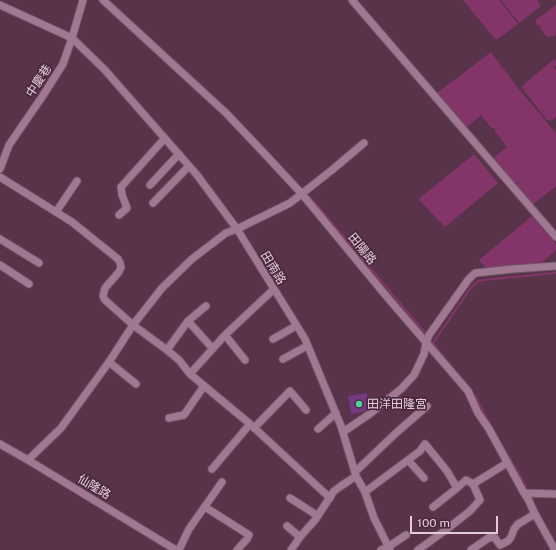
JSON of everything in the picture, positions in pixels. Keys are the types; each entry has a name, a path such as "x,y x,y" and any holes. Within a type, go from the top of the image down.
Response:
{"street":[{"name":"中慶巷","path":"0,169 9,145 63,64 83,0"},
{"name":"田陽路","path":"103,0 226,113 302,194 387,297 428,339 468,391 478,413 489,429 555,550"},
{"path":"352,0 556,237"},
{"name":"田南路","path":"0,5 72,38 104,69 179,154 197,175 237,229 305,339 336,413 356,474 374,518 389,549"},
{"path":"119,215 127,208 122,195 121,187 165,138"},
{"path":"28,460 61,428 162,288 192,259 226,233 290,203 364,143"},
{"path":"150,186 179,154"},
{"path":"153,203 189,166"},
{"path":"0,177 72,222 118,259 121,267 119,272 105,288 103,296 105,300 179,360 190,374 252,426 330,498"},
{"path":"56,212 77,181"},
{"path":"0,239 39,263"},
{"path":"0,266 29,284"},
{"path":"343,432 371,413 401,389 414,375 424,354 428,339 468,280 475,273 556,266"},
{"path":"190,374 225,335 274,290"},
{"path":"167,350 188,321 206,306"},
{"path":"188,321 212,349"},
{"path":"273,340 296,326"},
{"path":"225,335 245,360"},
{"path":"283,359 307,346"},
{"path":"109,362 136,384"},
{"path":"170,418 184,415 204,386"},
{"path":"212,469 252,426 290,391 306,410"},
{"path":"291,550 318,516 334,492 356,474 396,433 427,406"},
{"path":"318,429 336,413"},
{"name":"仙隆路","path":"0,444 178,550"},
{"path":"364,492 420,451 425,444 447,471 458,488"},
{"path":"408,460 424,478"},
{"path":"473,484 507,463"},
{"path":"418,550 447,529 480,500 473,484 466,480 433,507"},
{"path":"178,550 189,529 222,482"},
{"path":"524,493 556,494"},
{"path":"290,498 318,516"},
{"path":"205,507 248,535 237,550"},
{"path":"470,550 490,537 495,538 500,545 505,543 512,537 514,529 518,524 535,514"},
{"path":"287,526 300,537"},
{"path":"381,550 389,549 406,535"}],"shaded area":[{"path":"463,0 499,0 518,24 496,40"},
{"path":"501,0 537,0 541,6 519,23"},
{"path":"556,5 556,34 554,36 547,37 540,26 536,24 536,20"},
{"path":"491,52 517,87 556,133 556,186 532,205 516,185 526,177 515,185 491,160 507,147 494,130 495,128 492,129 481,115 468,126 464,125 437,93"},
{"path":"554,59 556,61 556,65 553,67 556,70 556,117 551,121 547,120 522,88 523,85"},
{"path":"474,154 498,183 445,227 419,200"},
{"path":"532,216 556,244 556,250 537,267 492,271 485,267 479,260"}],"building":[{"name":"田洋田隆宮","path":"367,393 369,408 363,412 351,414 348,396"}],"waterway":[{"path":"309,196 427,335"},
{"path":"433,343 470,289 477,282 483,280 556,273"},
{"path":"429,338 464,382"},
{"path":"472,392 490,424"},
{"path":"496,435 526,486"}],"place":[{"name":"田洋田隆宮","path":"359,404"}]}
